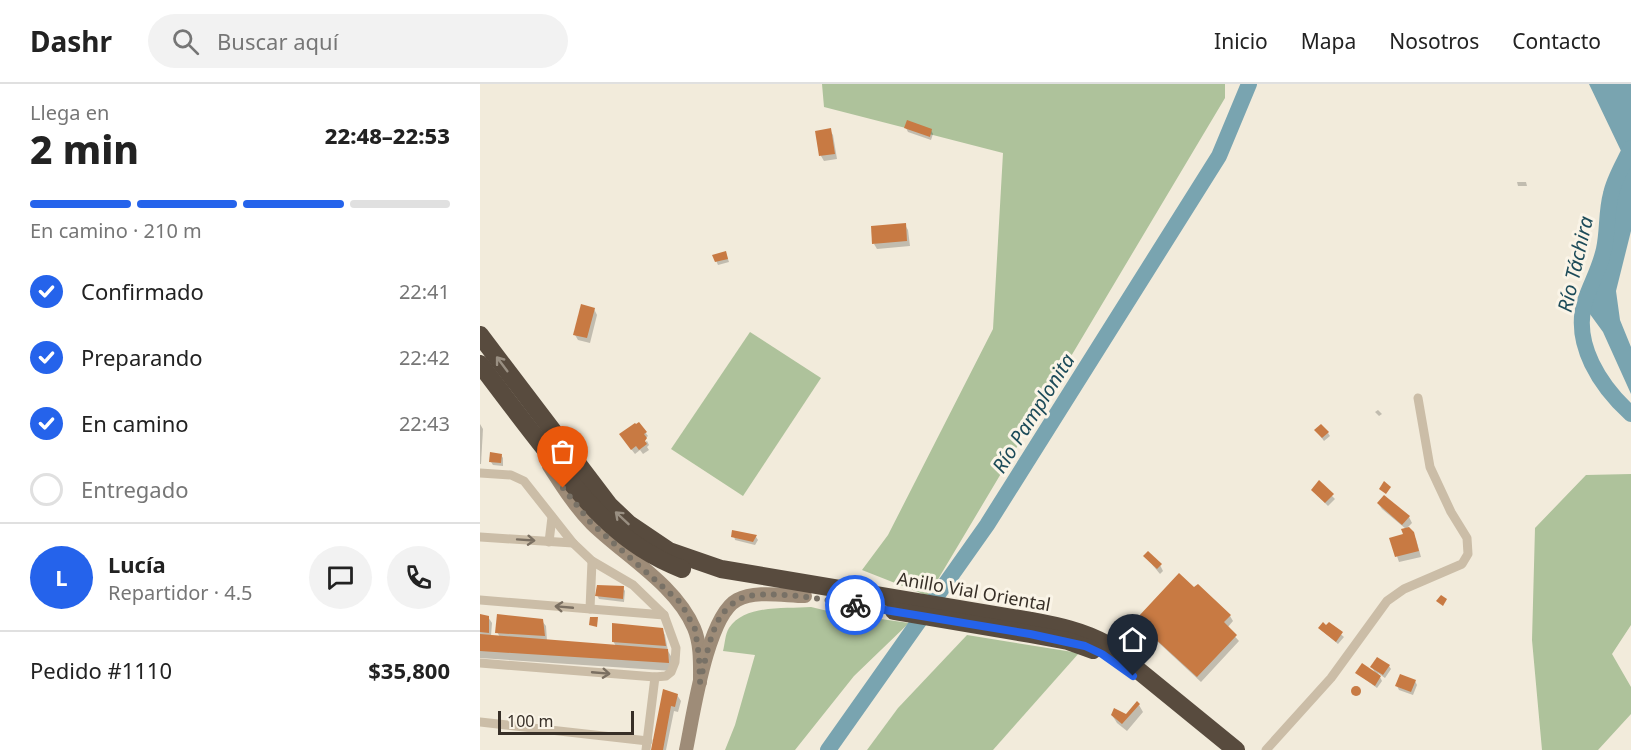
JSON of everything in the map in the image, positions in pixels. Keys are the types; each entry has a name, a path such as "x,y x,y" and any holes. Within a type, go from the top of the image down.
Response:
{"highway":[{"name":"Anillo Vial Oriental","path":"480,335 597,490 628,524 669,551 693,561 809,593"},
{"name":"Anillo Vial Oriental","path":"480,364 578,492 599,515 624,538 664,562 719,581 1030,627 1072,629 1106,644 1236,750"},
{"name":"Anillo Vial Oriental","path":"1030,627 1102,654 1133,676 1217,750"}],"main road":[{"path":"507,401 563,488 591,523 681,603 695,629 700,682"},
{"path":"686,750 712,636 722,614 736,600 756,595 809,593"}],"street":[{"path":"1266,750 1331,678 1387,601 1404,589 1462,564 1468,554 1467,538 1451,512 1430,467 1418,398"},
{"path":"480,473 519,477 524,481 573,543 592,561 633,585 664,615 676,648 675,662 671,672 666,676 655,677 480,663"},
{"path":"549,542 552,517"},
{"path":"480,537 573,543"},
{"path":"590,609 592,561"},
{"path":"480,600 664,615"},
{"path":"480,722 647,745 655,677"}],"green space":[{"path":"822,84 1225,84 1225,98 928,596 862,570 888,535 993,329 1003,153 824,107"},
{"path":"750,332 821,378 743,496 671,449"},
{"path":"1631,474 1631,625 1612,654 1631,687 1631,714 1598,750 1542,750 1532,640 1535,528 1586,475"},
{"path":"811,607 909,623 854,676 795,750 725,750 735,725 755,655 723,651 729,628 736,620 755,611"},
{"path":"967,635 1079,653 993,750 867,750 898,708"}],"water":[{"path":"1589,84 1631,84 1631,231 1616,291 1620,320 1631,347 1631,394 1603,332 1587,310 1622,153"}],"building":[{"path":"907,120 932,129 930,137 904,128"},
{"path":"831,128 835,154 819,156 815,131"},
{"path":"906,223 907,241 872,244 871,226"},
{"path":"726,251 728,259 715,262 712,255"},
{"path":"581,304 595,308 587,338 573,335"},
{"path":"639,422 647,432 644,434 647,444 639,450 636,446 631,450 619,434"},
{"path":"1321,424 1329,432 1322,438 1314,430"},
{"path":"490,452 502,454 501,463 489,462"},
{"path":"1319,480 1334,494 1325,503 1311,490"},
{"path":"1384,481 1391,487 1386,494 1379,489"},
{"path":"1384,495 1410,516 1402,525 1377,503"},
{"path":"1409,527 1414,532 1419,551 1395,557 1389,538 1403,534 1401,529"},
{"path":"732,530 757,535 753,542 731,537"},
{"path":"1148,551 1162,564 1157,569 1143,556"},
{"path":"1179,573 1194,587 1198,584 1231,615 1224,622 1237,635 1197,677 1139,624 1141,620 1138,617"},
{"path":"597,585 624,586 623,599 595,596"},
{"path":"1441,595 1447,599 1443,606 1436,601"},
{"path":"480,614 489,616 489,633 480,632"},
{"path":"497,614 543,619 545,636 495,633"},
{"path":"590,617 598,617 597,627 589,625"},
{"path":"1323,622 1326,625 1329,622 1343,632 1336,642 1318,628"},
{"path":"612,623 663,628 666,646 612,642"},
{"path":"480,634 668,649 669,663 480,651"},
{"path":"1377,657 1390,665 1383,675 1370,667"},
{"path":"1362,663 1381,676 1375,686 1355,673"},
{"path":"1400,674 1416,680 1411,692 1395,686"},
{"path":"1356,686 1361,691 1356,696 1351,691"},
{"path":"663,689 678,694 675,707 671,706 663,750 651,750"},
{"path":"1137,701 1140,704 1122,724 1111,715 1114,708 1126,714"}],"waterway":[{"name":"Río Pamplonita","path":"828,750 987,525 1219,156 1249,84"},
{"name":"Río Táchira","path":"1631,148 1612,188 1604,249 1585,301 1582,317 1582,333 1592,364 1609,391 1631,414"}],"way so far":[{"path":"563,488 591,523 681,603 695,629 700,682 712,636 722,614 736,600 756,595 805,596 855,605"}],"route":[{"path":"855,605 1068,641 1102,654 1133,676"}]}
